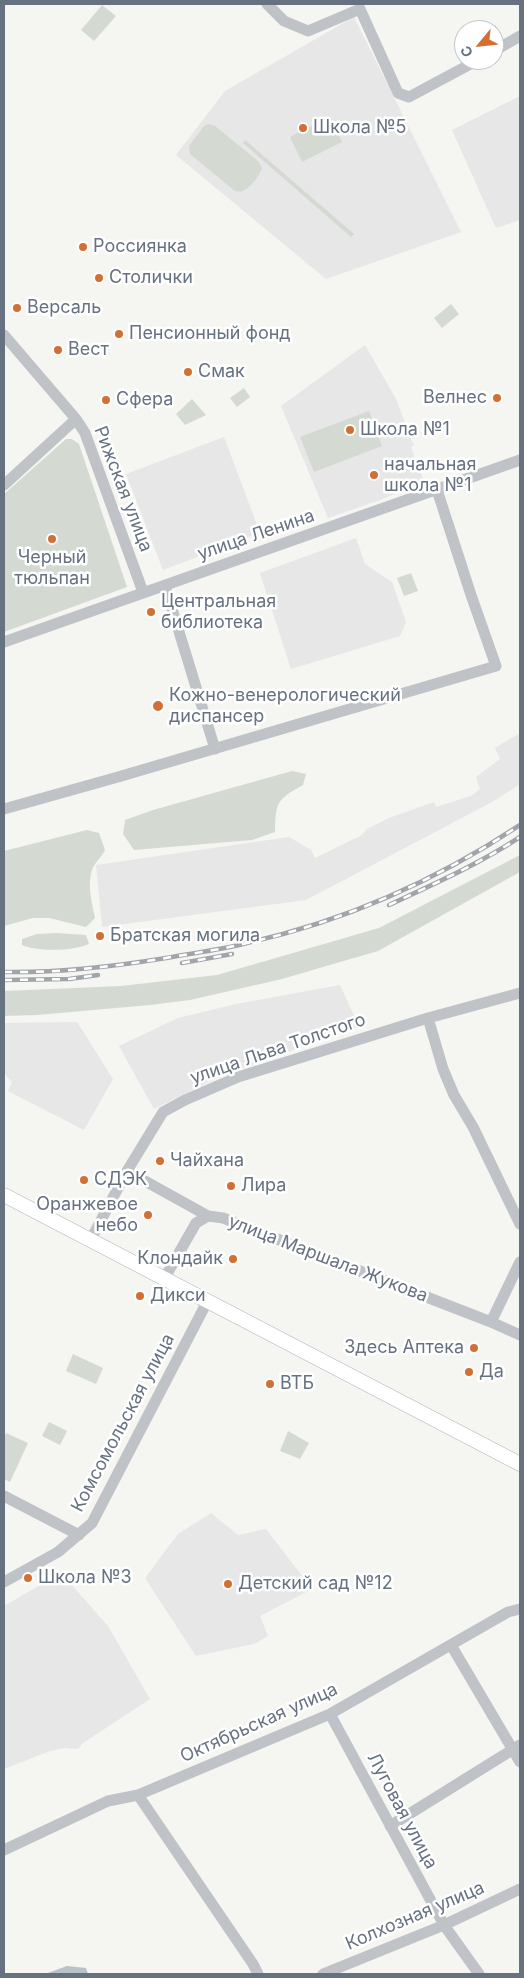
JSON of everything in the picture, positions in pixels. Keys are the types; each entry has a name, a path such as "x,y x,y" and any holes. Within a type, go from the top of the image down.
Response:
{"main road":[{"path":"4,1195 520,1464"}],"street":[{"path":"267,4 284,21 308,31 360,9 398,93 409,97 459,70"},
{"path":"504,45 520,36"},
{"name":"Рижская улица","path":"4,335 76,419 85,433 143,592"},
{"path":"4,485 76,419"},
{"name":"улица Ленина","path":"4,642 520,460"},
{"path":"4,808 215,749 496,666 470,595 437,490"},
{"path":"165,586 215,749"},
{"name":"улица Льва Толстого","path":"90,1241 127,1171 163,1112 185,1100 238,1077 428,1018 520,993"},
{"path":"428,1018 442,1069 454,1096 472,1127 520,1224"},
{"path":"127,1171 208,1216"},
{"name":"улица Маршала Жукова","path":"164,1280 196,1223 208,1216 223,1218 520,1335"},
{"path":"491,1322 520,1262"},
{"name":"Комсомольская улица","path":"4,1582 58,1552 92,1523 207,1302"},
{"path":"4,1496 79,1535"},
{"name":"Октябрьская улица","path":"4,1850 108,1801 138,1795 330,1714 508,1612 520,1609"},
{"path":"451,1645 517,1748 520,1762"},
{"name":"Луговая улица","path":"330,1714 444,1924 480,1974"},
{"path":"390,1826 517,1748"},
{"path":"138,1795 258,1974"},
{"name":"Колхозная улица","path":"323,1974 444,1924 520,1889"}],"shaded area":[{"path":"102,5 116,16 94,41 81,30"},
{"name":"Школа №5","path":"354,17 461,232 326,279 176,155 225,91"},
{"path":"520,96 520,220 496,228 452,130"},
{"path":"330,116 342,142 302,162 290,137"},
{"path":"209,124 215,126 259,162 262,169 260,173 255,181 243,191 235,191 190,154 189,146 204,126"},
{"path":"245,140 354,234 351,237 243,143"},
{"path":"451,304 459,314 442,328 434,318"},
{"name":"Школа №1","path":"365,345 396,399 414,445 411,447 424,482 328,518 281,406"},
{"path":"244,388 250,397 237,407 230,398"},
{"path":"192,399 206,415 185,425 176,414"},
{"path":"369,411 382,446 314,472 300,437"},
{"path":"224,437 260,533 163,570 126,474"},
{"path":"66,439 72,439 79,444 127,587 4,632 4,494"},
{"path":"356,538 365,564 392,582 406,622 400,636 291,669 260,573"},
{"path":"411,573 418,591 404,596 397,578"},
{"path":"520,733 520,784 494,801 306,900 102,927 96,865 289,837 311,850 315,858 362,835 367,829 389,818 434,802 436,807 471,796 480,789 476,777 500,759 495,748"},
{"path":"292,771 306,774 303,785 287,794 279,803 275,832 252,840 134,850 123,834 125,820 153,810"},
{"path":"87,830 99,833 105,850 93,867 90,882 90,894 95,918 86,927 49,918 33,918 4,926 4,851"},
{"path":"520,855 520,872 378,951 282,979 190,1000 37,1015 4,1016 4,991 121,986 217,975 379,928"},
{"path":"37,934 86,935 89,944 56,950 37,949 22,945 22,939"},
{"path":"340,985 359,1027 223,1075 154,1109 119,1046 178,1018 236,1004"},
{"path":"77,1022 113,1079 84,1130 8,1091 12,1082 4,1073 4,1023"},
{"path":"73,1354 103,1368 96,1384 66,1371"},
{"path":"49,1422 67,1431 60,1445 42,1436"},
{"path":"288,1431 309,1443 300,1459 280,1451"},
{"path":"6,1433 28,1443 10,1482 4,1479 4,1438"},
{"name":"Детский сад №12","path":"211,1513 238,1535 266,1529 312,1589 260,1616 268,1636 254,1644 196,1656 145,1578 178,1534"},
{"path":"61,1573 108,1626 150,1699 83,1743 78,1749 65,1748 50,1751 4,1769 4,1606"},
{"path":"67,1966 86,1968 88,1974 45,1974"}],"railway":[{"path":"4,972 85,969 125,964 227,948 283,934 355,910 423,881 456,864 520,825"},
{"path":"389,905 472,865 520,837"},
{"path":"182,963 232,954"},
{"path":"4,980 69,979 98,975"}],"place":[{"name":"Школа №5","path":"303,128"},
{"name":"Россиянка","path":"83,247"},
{"name":"Столички","path":"99,278"},
{"name":"Версаль","path":"17,308"},
{"name":"Пенсионный фонд","path":"119,334"},
{"name":"Вест","path":"58,350"},
{"name":"Смак","path":"188,372"},
{"name":"Велнес","path":"497,398"},
{"name":"Сфера","path":"106,400"},
{"name":"Школа №1","path":"350,430"},
{"name":"начальная школа №1","path":"374,475"},
{"name":"Черный тюльпан","path":"52,539"},
{"name":"Центральная библиотека","path":"151,612"},
{"name":"Кожно-венерологический диспансер","path":"158,706"},
{"name":"Братская могила","path":"100,936"},
{"name":"Чайхана","path":"160,1161"},
{"name":"СДЭК","path":"84,1180"},
{"name":"Лира","path":"231,1186"},
{"name":"Оранжевое небо","path":"148,1215"},
{"name":"Клондайк","path":"233,1259"},
{"name":"Дикси","path":"140,1296"},
{"name":"Здесь Аптека","path":"474,1348"},
{"name":"Да","path":"469,1372"},
{"name":"ВТБ","path":"270,1384"},
{"name":"Школа №3","path":"28,1578"},
{"name":"Детский сад №12","path":"228,1584"}]}
